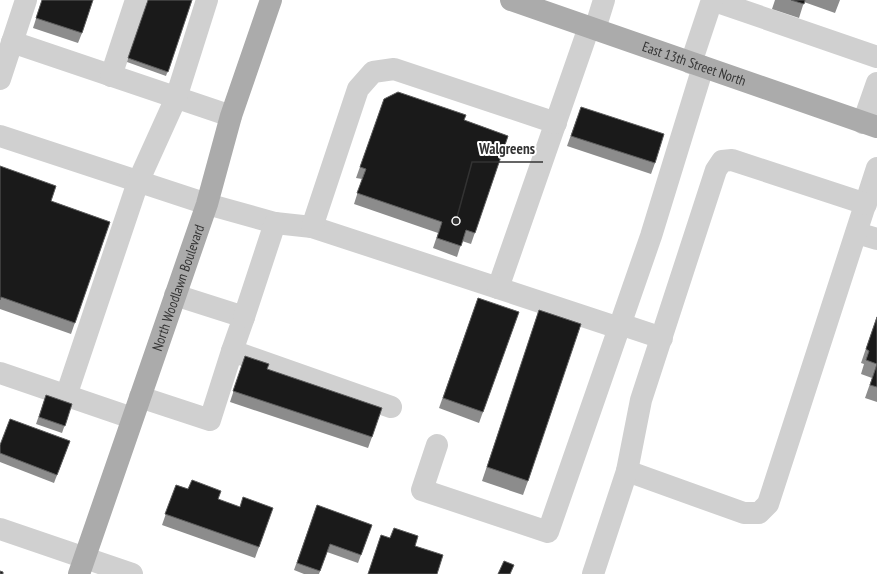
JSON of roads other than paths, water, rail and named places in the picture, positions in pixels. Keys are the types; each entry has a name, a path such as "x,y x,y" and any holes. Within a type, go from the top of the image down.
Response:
{"main road":[{"name":"North Woodlawn Boulevard","path":"81,566 207,204 231,116 271,0"},
{"name":"East 13th Street North","path":"511,0 870,125"}],"street":[{"path":"0,80 26,0"},
{"path":"66,396 138,182 176,98 182,56 191,26 207,0"},
{"path":"498,288 556,123 604,0"},
{"path":"437,445 422,490 548,532 651,236 697,65 712,0 877,57"},
{"path":"111,76 129,38 138,6"},
{"path":"12,42 231,116"},
{"path":"312,227 358,90 373,72 394,69 556,123"},
{"path":"870,125 877,83"},
{"path":"0,136 207,204 275,223 312,227 498,288 662,338"},
{"path":"593,574 627,471 641,400 716,170 722,161 732,160 866,204"},
{"path":"627,471 744,513 759,513 768,504 877,168"},
{"path":"140,397 210,420 275,223"},
{"path":"857,233 877,239"},
{"path":"175,295 244,317"},
{"path":"232,352 391,407"},
{"path":"0,373 132,418"},
{"path":"0,529 81,566 132,574"}],"place":[{"name":"Walgreens","path":"456,221"}]}
